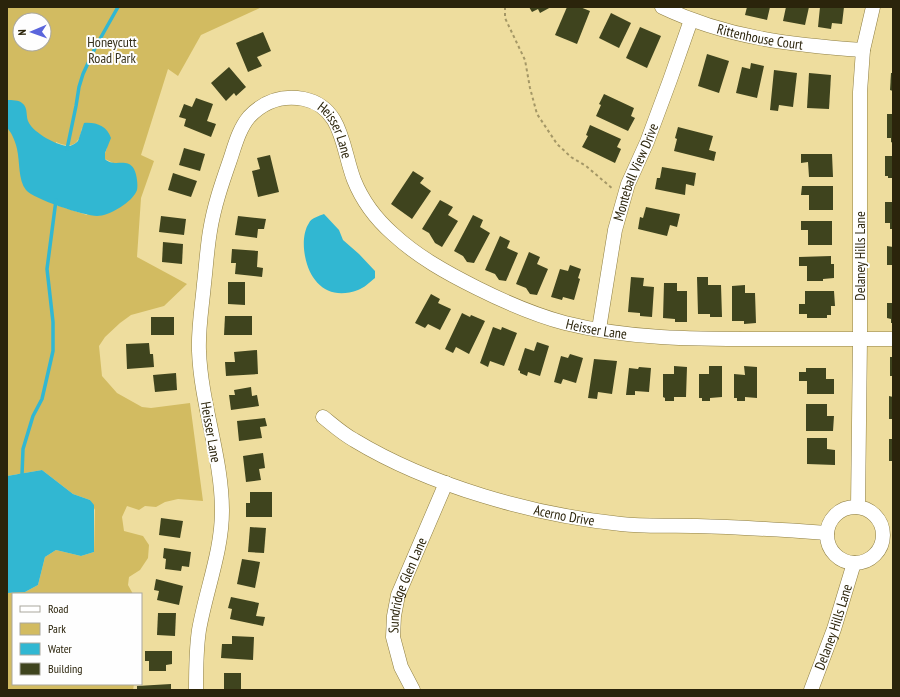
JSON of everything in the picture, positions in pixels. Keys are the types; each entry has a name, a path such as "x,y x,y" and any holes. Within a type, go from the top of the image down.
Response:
{"street":[{"name":"Rittenhouse Court","path":"662,7 691,20 745,36 805,46 863,50"},
{"name":"Delaney Hills Lane","path":"858,507 860,92 863,50 873,7"},
{"name":"Monteball View Drive","path":"599,329 615,230 628,184 647,142 691,20"},
{"name":"Heisser Lane","path":"196,690 199,627 218,548 222,507 212,433 201,377 199,352 199,330 210,232 220,190 240,131 247,120 265,104 274,100 289,98 302,99 315,103 334,118 354,180 367,206 390,231 413,252 447,273 500,299 527,310 563,322 633,335 672,338 893,339"},
{"name":"Acerno Drive","path":"323,417 353,440 391,460 446,483 508,503 562,516 622,525 740,527 827,533"},
{"name":"Sundridge Glen Lane","path":"413,690 401,667 393,637 394,616 398,595 446,483"},
{"path":"850,507 858,507 873,513 888,539 881,544 877,552 871,558 863,562 854,563 845,561 836,556 830,548 827,533 830,521 835,515 850,507"},
{"name":"Delaney Hills Lane","path":"811,690 834,629 854,563"}],"path":[{"path":"505,7 505,18 525,60 537,114 558,144 571,157 586,166 614,189"}],"green space":[{"name":"Honeycutt Road Park","path":"7,7 262,7 201,35 178,76 168,69 141,155 154,161 141,198 137,257 187,284 164,306 131,315 105,337 99,346 102,376 117,393 142,407 151,408 190,403 203,501 178,499 165,502 156,507 145,506 139,510 127,506 122,517 124,531 143,536 149,545 148,558 140,570 129,577 128,585 132,593 12,593 12,685 134,685 133,690 7,690 7,593 25,592 38,585 45,557 56,550 81,556 94,552 95,510 90,500 73,494 42,470 7,476","holes":["82,128 107,148 104,156 105,159 113,163 87,215 56,205 56,142 66,145 74,144 77,142"]}],"water":[{"path":"7,100 21,102 25,107 28,121 36,131 54,142 65,146 73,145 78,141 84,123 97,124 107,130 111,138 105,153 105,159 112,163 124,163 131,165 135,171 137,180 137,190 135,195 120,208 108,214 97,216 60,206 31,194 23,186 16,145 6,124"},
{"path":"324,214 339,230 343,240 375,271 375,278 360,289 348,293 330,291 316,282 311,274 305,256 305,235 310,221 315,217"},
{"path":"42,470 73,494 90,500 94,505 94,552 81,556 56,550 45,557 38,585 25,592 7,593 7,476"}],"building":[{"path":"529,7 551,7 540,13 538,9 532,12"},
{"path":"567,7 580,7 590,11 577,44 555,35"},
{"path":"747,7 770,7 767,20 745,15"},
{"path":"786,7 809,7 805,25 783,21"},
{"path":"820,7 844,7 842,24 832,23 831,29 818,27"},
{"path":"611,13 631,23 619,48 599,38"},
{"path":"640,27 661,36 647,68 626,58"},
{"path":"263,32 271,51 257,57 262,66 248,72 236,43"},
{"path":"707,54 729,61 719,93 698,86"},
{"path":"751,63 764,66 757,98 736,93 742,67 750,69"},
{"path":"229,67 246,87 236,96 234,93 226,101 211,83"},
{"path":"774,70 797,73 793,107 779,105 778,111 770,110"},
{"path":"809,73 831,75 829,109 807,108"},
{"path":"891,73 893,73 893,91 890,90"},
{"path":"604,94 634,108 631,116 635,118 628,131 596,116 601,105 599,104"},
{"path":"196,98 213,104 207,121 216,124 211,137 184,126 186,119 179,117 184,104 192,107"},
{"path":"887,114 893,114 893,143 891,142 891,138 887,138"},
{"path":"590,125 621,139 617,147 621,149 615,163 582,147 588,136 586,135"},
{"path":"678,127 713,136 709,150 716,152 714,161 674,151"},
{"path":"184,148 205,154 200,171 179,165"},
{"path":"801,154 832,154 833,177 809,177 808,162 801,163"},
{"path":"270,155 279,192 258,197 252,171 260,169 257,158"},
{"path":"885,156 893,156 893,178 888,178 888,176 885,176"},
{"path":"662,167 696,173 694,186 686,184 685,195 655,189 657,178 660,178"},
{"path":"413,171 424,178 420,183 431,191 412,219 391,204"},
{"path":"173,173 197,181 191,197 168,190"},
{"path":"802,186 833,186 833,210 809,210 809,195 801,195"},
{"path":"440,200 453,207 448,215 458,221 442,247 435,243 429,233 422,229"},
{"path":"885,202 893,202 893,229 890,229 890,223 885,223"},
{"path":"646,207 680,214 677,227 670,225 667,236 638,229 640,217 643,218"},
{"path":"473,215 483,220 480,227 490,233 474,263 467,262 463,256 454,251"},
{"path":"161,216 186,219 184,235 159,232"},
{"path":"238,216 266,219 264,229 258,229 257,238 235,235"},
{"path":"801,221 832,221 832,245 808,245 808,230 801,230"},
{"path":"500,236 510,241 507,248 518,253 506,281 499,280 495,274 485,270"},
{"path":"163,242 183,244 182,264 162,262"},
{"path":"887,246 893,247 893,265 887,265"},
{"path":"232,249 258,251 257,267 263,268 262,277 235,274 236,263 231,263"},
{"path":"529,252 540,257 537,264 548,269 537,295 530,294 526,288 516,284"},
{"path":"831,256 831,264 834,264 834,278 823,279 823,281 807,281 807,266 799,266 799,257"},
{"path":"570,265 581,269 578,278 580,279 574,300 563,297 562,300 551,297 560,269 568,271"},
{"path":"631,277 644,278 643,286 654,287 652,317 640,316 640,313 628,312"},
{"path":"697,277 708,277 708,285 721,285 722,317 710,317 710,314 698,314"},
{"path":"228,282 245,282 245,305 228,304"},
{"path":"664,283 677,283 677,291 687,291 687,322 675,322 675,319 663,318"},
{"path":"745,285 745,293 755,293 756,323 744,324 744,321 732,321 732,286"},
{"path":"805,291 834,291 835,306 831,306 831,315 827,315 827,318 807,318 807,314 799,314 799,304 805,304"},
{"path":"431,294 440,299 438,303 451,309 440,330 428,324 425,328 415,323"},
{"path":"887,303 893,303 893,323 891,323 891,319 887,318"},
{"path":"462,313 485,321 469,354 456,347 453,353 445,349"},
{"path":"225,316 252,316 252,335 224,335"},
{"path":"151,317 174,317 174,335 151,335"},
{"path":"493,327 501,330 502,327 517,333 504,366 490,361 488,367 480,363"},
{"path":"537,342 549,346 540,376 528,372 527,376 520,373 518,370 525,348 534,351"},
{"path":"149,343 150,354 153,354 154,367 127,369 126,344"},
{"path":"257,350 258,374 226,376 225,362 235,362 234,352"},
{"path":"570,354 583,358 576,383 563,379 561,384 554,382 561,356 568,358"},
{"path":"890,357 893,357 893,376 890,376"},
{"path":"594,359 617,361 612,394 598,392 597,399 588,398"},
{"path":"674,366 687,367 686,397 674,397 674,401 665,401 665,398 663,397 663,374 674,374"},
{"path":"709,366 722,366 722,397 710,398 710,401 702,401 702,398 699,398 699,374 709,374"},
{"path":"744,366 757,367 757,398 745,397 745,401 737,401 737,398 734,398 734,374 745,375"},
{"path":"639,367 651,368 649,392 635,391 635,395 626,395 629,368 638,369"},
{"path":"806,368 826,368 826,379 834,379 834,394 807,394 807,381 799,381 799,372 806,372"},
{"path":"176,373 177,390 155,392 153,375"},
{"path":"251,387 252,396 257,395 259,406 231,410 229,395 235,395 234,390"},
{"path":"889,396 893,397 893,419 889,419"},
{"path":"806,404 827,404 827,416 834,416 833,431 806,431"},
{"path":"265,418 267,426 260,427 262,438 239,441 237,421"},
{"path":"807,438 827,438 827,449 835,450 835,465 807,464"},
{"path":"889,439 893,439 893,461 889,461"},
{"path":"263,453 265,468 259,469 261,480 246,482 243,456"},
{"path":"250,492 272,492 272,517 246,517 246,503 250,503"},
{"path":"161,518 183,521 180,538 159,535"},
{"path":"250,527 266,528 264,553 248,552"},
{"path":"164,548 191,552 189,567 182,566 181,571 165,569 166,559 163,558"},
{"path":"242,559 260,562 255,588 237,584"},
{"path":"156,579 183,586 179,605 157,600 159,591 154,590"},
{"path":"231,597 259,603 256,616 265,617 263,626 230,619 232,609 228,608"},
{"path":"158,613 176,613 175,636 157,635"},
{"path":"232,636 254,637 253,660 221,658 222,644 232,644"},
{"path":"145,651 172,651 172,664 166,665 166,671 149,671 149,661 145,661"},
{"path":"224,673 241,673 241,690 224,690"},
{"path":"171,684 171,690 137,690 137,686"}],"waterway":[{"path":"67,149 83,74 96,46 118,7"},
{"path":"19,476 22,475 23,449 33,416 42,399 53,351 53,322 47,269 56,200"}]}
